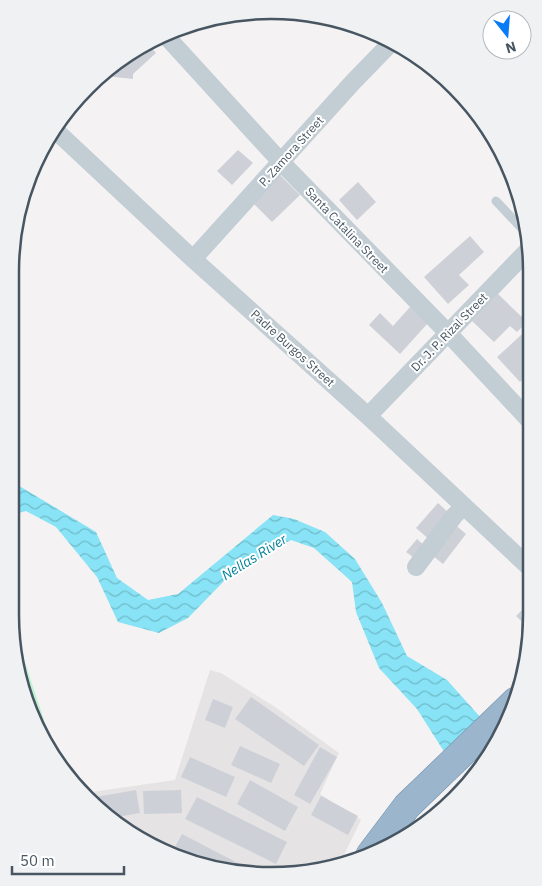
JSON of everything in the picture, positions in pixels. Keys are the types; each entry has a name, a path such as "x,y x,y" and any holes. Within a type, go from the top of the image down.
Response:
{"highway":[{"path":"379,843 407,806 504,712"}],"street":[{"name":"Santa Catalina Street","path":"170,40 281,162 448,333 523,413"},
{"name":"P. Zamora Street","path":"193,259 387,47"},
{"name":"Padre Burgos Street","path":"59,134 193,259 368,416 523,561"},
{"name":"Dr. J. P. Rizal Street","path":"368,416 523,255"},
{"path":"416,567 454,516 464,506"}],"lane":[{"path":"496,201 519,225"}],"shaded area":[{"path":"210,670 221,673 275,707 339,753 320,794 361,820 343,857 287,867 255,867 206,859 174,848 131,825 105,805 92,792 175,780"}],"green space":[{"path":"22,653 48,733 32,696"}],"water":[{"name":"Nellas River","path":"19,486 96,532 117,578 148,600 178,594 273,515 294,519 325,532 355,559 382,603 407,656 447,680 494,732 478,759 457,772 417,709 379,668 356,612 352,582 314,548 291,540 227,578 188,618 159,633 118,622 97,577 56,527 26,511 19,513"}],"building":[{"path":"152,49 156,53 133,74 133,79 110,77 131,61"},
{"path":"238,150 253,163 232,185 217,171"},
{"path":"279,174 300,195 272,222 251,201"},
{"path":"358,182 376,202 357,220 339,200"},
{"path":"470,236 484,252 459,275 469,285 448,304 424,277"},
{"path":"498,294 523,318 523,326 517,332 510,326 494,342 472,321"},
{"path":"410,307 428,323 400,354 369,325 380,313 393,326"},
{"path":"523,333 523,379 520,382 497,357"},
{"path":"438,503 451,515 431,541 416,528"},
{"path":"452,522 466,534 443,564 428,552"},
{"path":"417,539 427,548 417,560 406,552"},
{"path":"523,609 523,622 516,616"},
{"path":"251,697 319,745 304,766 235,719"},
{"path":"213,699 233,707 225,728 205,720"},
{"path":"240,746 280,764 271,783 231,765"},
{"path":"320,747 337,757 310,804 294,795"},
{"path":"190,757 235,777 226,797 181,777"},
{"path":"250,780 298,807 285,831 237,804"},
{"path":"136,790 140,813 119,817 97,797"},
{"path":"181,790 182,813 144,814 143,791"},
{"path":"321,796 358,816 348,835 311,815"},
{"path":"197,797 287,842 276,864 185,819"},
{"path":"182,834 243,866 206,859 174,848"}]}
